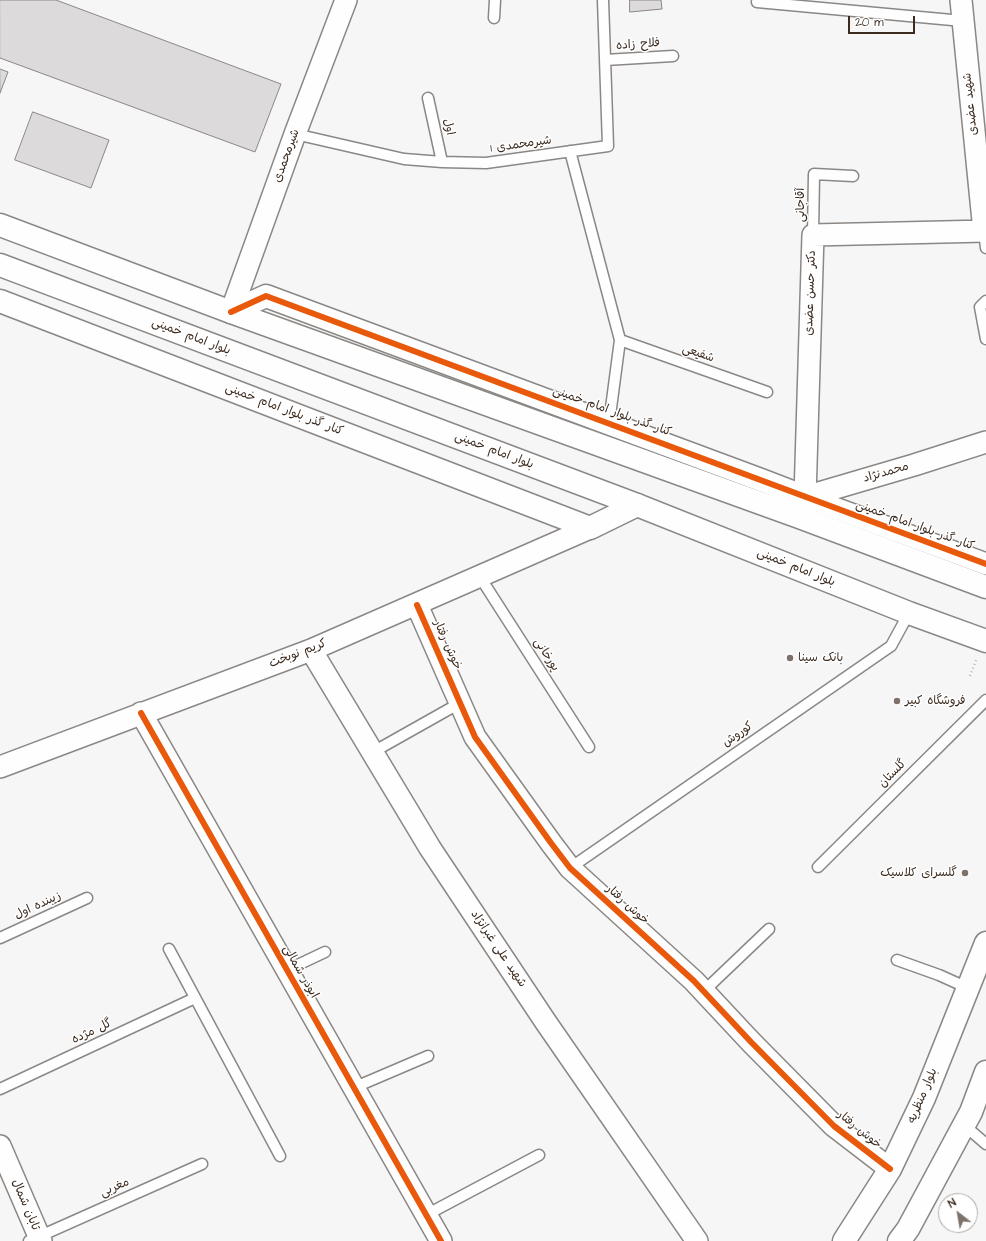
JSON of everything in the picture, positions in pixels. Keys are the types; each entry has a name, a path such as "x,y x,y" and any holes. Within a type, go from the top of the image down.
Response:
{"main road":[{"path":"0,225 230,312 802,507 986,587"},
{"name":"بلوار امام خمینی","path":"0,265 637,505 909,613 986,641"},
{"name":"کنار گذر بلوار امام خمینی","path":"230,312 266,296 609,423 802,507"},
{"name":"کنار گذر بلوار امام خمینی","path":"0,301 590,528"},
{"path":"590,528 637,505"},
{"name":"بلوار منظریه","path":"844,1241 890,1169 924,1098 986,943"},
{"path":"899,1241 908,1229 971,1112 986,1072"}],"street":[{"name":"شیرمحمدی","path":"230,312 346,0"},
{"name":"شهید عضدی","path":"961,0 985,237"},
{"name":"دکتر حسن عضدی","path":"802,507 813,236 985,237"},
{"name":"محمدنژاد","path":"802,507 914,465 986,442"},
{"name":"کنار گذر بلوار امام خمینی","path":"802,507 986,564"},
{"name":"کریم نوبخت","path":"0,766 311,650 417,605 590,528"},
{"name":"خوش رفتار","path":"417,605 475,737 570,868 694,980 751,1042 834,1126 890,1169"},
{"name":"شهید علی غبرانژاد","path":"311,650 430,848 545,1021 697,1241"},
{"name":"ابوذر شمالی","path":"141,713 441,1241"},
{"name":"تابان شمال","path":"0,1146 36,1240"}],"lane":[{"path":"494,18 495,0"},
{"name":"شیرمحمدی 1","path":"295,134 404,159 442,162 486,163 608,146 603,0"},
{"path":"757,2 963,21"},
{"name":"فلاح زاده","path":"605,60 673,56"},
{"name":"اول","path":"428,98 442,162"},
{"path":"570,151 620,340 609,423"},
{"name":"آقاجانی","path":"813,236 814,174 853,176"},
{"path":"986,300 980,307 986,339"},
{"name":"شفیعی","path":"620,340 767,392"},
{"name":"پورخانی","path":"480,577 589,747"},
{"name":"کوروش","path":"570,868 891,646 909,613"},
{"name":"گلستان","path":"818,867 986,700"},
{"path":"373,752 460,703"},
{"name":"زیبنده اول","path":"0,938 87,898"},
{"path":"704,991 769,929"},
{"path":"169,949 280,1156"},
{"path":"287,970 325,952"},
{"path":"897,960 939,975 968,988"},
{"name":"گل مژده","path":"0,1089 195,998"},
{"path":"354,1088 428,1056"},
{"path":"964,1124 986,1144"},
{"path":"426,1215 539,1155"},
{"name":"مغربی","path":"36,1240 202,1164"}],"building":[{"path":"0,0 56,0 281,84 255,152 0,58"},
{"path":"630,0 661,0 662,9 630,12"},
{"path":"0,69 8,72 0,93"},
{"path":"33,112 109,140 91,188 15,160"}],"cycle path":[{"path":"231,312 266,296 986,564"},
{"path":"417,605 475,737 570,868 694,981 751,1042 834,1126 890,1169"},
{"path":"141,713 441,1241"}],"place":[{"name":"بانک سینا","path":"790,658"},
{"name":"فروشگاه کبیر","path":"897,701"},
{"name":"گلسرای کلاسیک","path":"965,873"}]}
